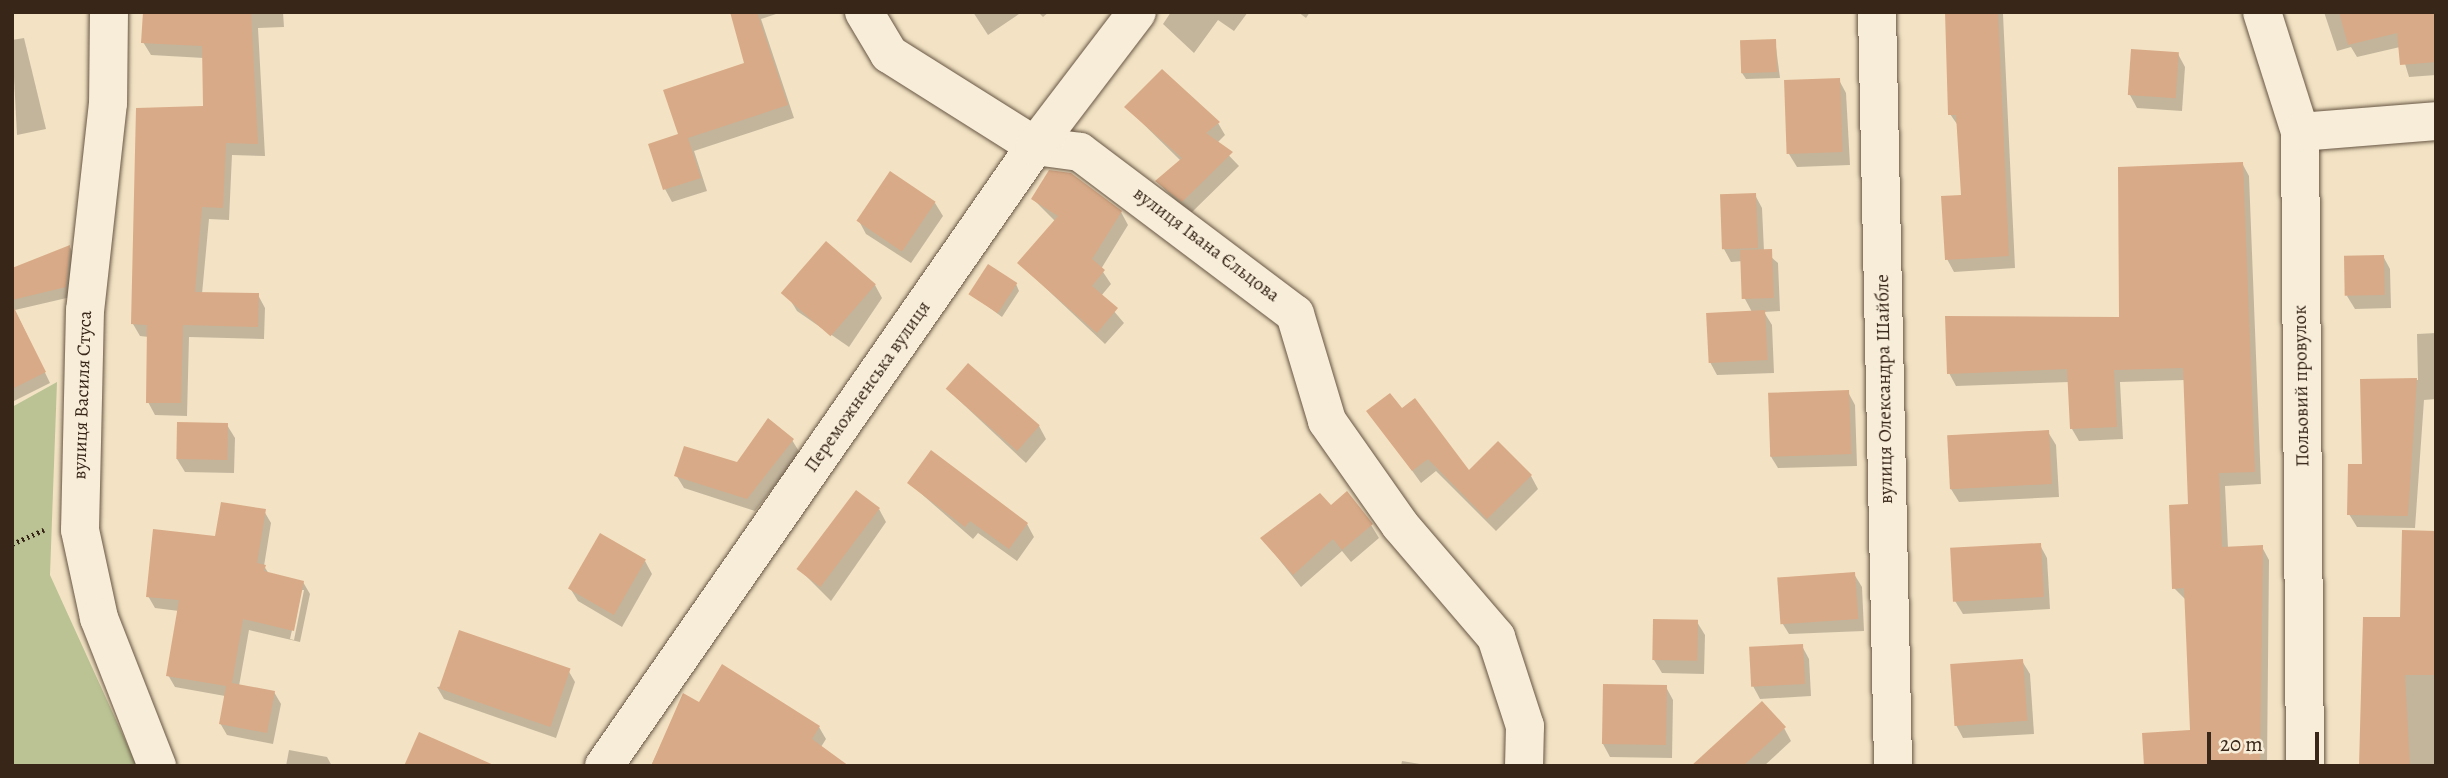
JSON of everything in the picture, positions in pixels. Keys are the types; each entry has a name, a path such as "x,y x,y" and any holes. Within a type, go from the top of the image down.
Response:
{"street":[{"name":"вулиця Василя Стуса","path":"109,12 108,103 85,310 80,530 99,618 157,766"},
{"name":"вулиця Івана Єльцова","path":"864,12 889,54 1035,146 1080,152 1295,314 1326,421 1400,525 1496,637 1525,726 1524,766"},
{"name":"Переможненська вулиця","path":"604,766 1035,146 1137,12"},
{"name":"вулиця Олександра Шайбле","path":"1877,12 1893,766"},
{"name":"Польовий провулок","path":"2262,12 2300,132 2305,766"},
{"path":"2300,132 2436,121"}],"green space":[{"path":"57,382 50,575 137,766 12,766 12,407"}],"building":[{"path":"143,12 251,12 258,144 226,143 223,208 202,207 195,292 259,293 258,327 183,325 181,403 146,403 147,325 131,324 136,108 203,106 202,46 141,43"},
{"path":"730,12 757,12 788,105 688,138 701,178 663,190 648,144 678,134 663,90 744,63"},
{"path":"1945,12 1998,12 2009,256 1945,260 1941,196 1961,195 1956,115 1948,115"},
{"path":"2339,12 2435,12 2436,62 2400,65 2397,33 2348,45"},
{"path":"1776,39 1777,72 1741,73 1740,40"},
{"path":"2131,49 2179,52 2176,98 2128,95"},
{"path":"1162,69 1220,122 1206,133 1233,152 1182,202 1155,181 1182,158 1124,107"},
{"path":"1840,78 1843,152 1787,154 1784,80"},
{"path":"2243,162 2255,472 2219,473 2222,547 2263,545 2260,766 2144,766 2142,733 2190,730 2184,588 2172,589 2169,505 2188,504 2183,368 2114,370 2117,427 2070,429 2067,369 1947,374 1945,316 2119,317 2118,167"},
{"path":"1049,170 1071,173 1122,211 1092,259 1105,270 1092,286 1118,308 1097,333 1017,263 1058,216 1031,199"},
{"path":"890,171 936,202 902,251 856,221"},
{"path":"1756,193 1758,248 1722,249 1720,194"},
{"path":"826,241 876,284 831,336 781,293"},
{"path":"70,245 66,287 12,300 12,268"},
{"path":"1772,249 1774,298 1742,299 1740,250"},
{"path":"2384,255 2385,295 2345,296 2344,256"},
{"path":"988,264 1017,283 998,313 968,294"},
{"path":"12,304 46,372 12,389"},
{"path":"1765,310 1768,360 1709,363 1706,313"},
{"path":"968,363 1040,425 1017,451 946,389"},
{"path":"2417,378 2408,516 2347,515 2348,464 2362,464 2360,379"},
{"path":"1849,390 1851,454 1770,457 1768,393"},
{"path":"1390,393 1402,408 1415,398 1469,470 1498,441 1532,475 1487,519 1428,459 1412,471 1366,411"},
{"path":"768,418 794,439 747,499 674,476 684,446 737,462"},
{"path":"177,422 228,423 227,460 176,459"},
{"path":"2049,430 2052,484 1950,489 1947,435"},
{"path":"931,450 1028,523 1009,549 970,521 965,527 907,483"},
{"path":"856,490 880,508 820,587 796,569"},
{"path":"1347,491 1373,524 1342,550 1333,539 1293,575 1260,538 1320,493 1331,505"},
{"path":"221,502 266,509 257,563 266,565 264,571 304,581 294,631 243,619 232,683 275,691 267,733 219,724 226,686 166,676 179,600 146,597 153,529 215,536"},
{"path":"2402,530 2436,531 2436,675 2405,675 2410,766 2359,766 2363,617 2400,617"},
{"path":"600,533 646,560 614,615 568,588"},
{"path":"2041,543 2044,597 1953,602 1950,548"},
{"path":"1855,572 1858,619 1780,624 1777,577"},
{"path":"1653,619 1698,620 1697,661 1652,660"},
{"path":"459,630 571,668 550,727 439,689"},
{"path":"1803,644 1805,684 1751,687 1749,647"},
{"path":"2023,659 2027,721 1955,726 1950,664"},
{"path":"722,664 820,726 812,739 849,766 651,766 683,693 699,702"},
{"path":"1603,684 1667,685 1666,745 1602,744"},
{"path":"1762,701 1786,727 1743,766 1691,766"},
{"path":"419,732 496,766 404,766"}]}
